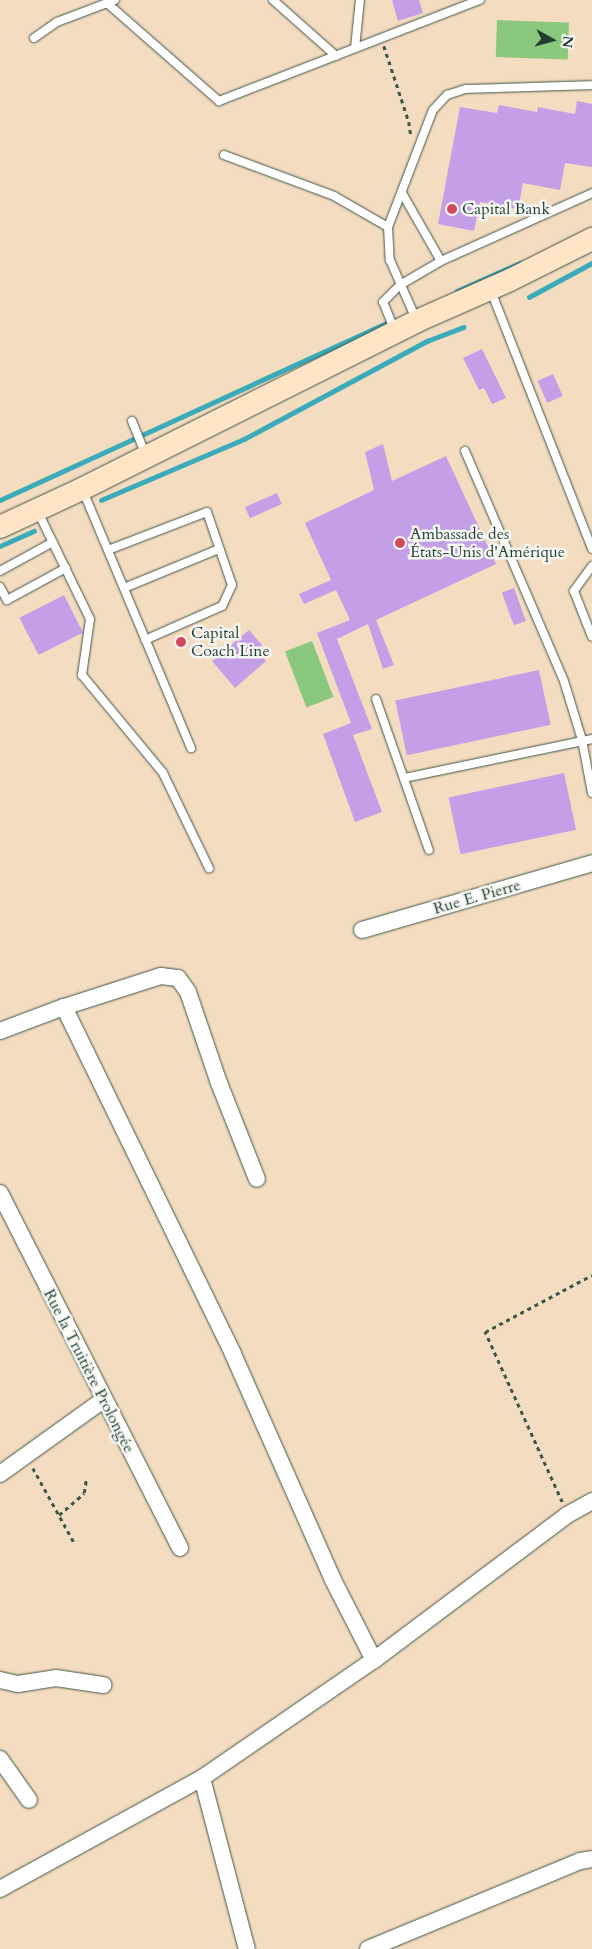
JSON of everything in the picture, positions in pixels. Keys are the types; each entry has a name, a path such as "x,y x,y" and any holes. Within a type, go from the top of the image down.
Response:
{"main road":[{"path":"0,527 147,457 417,321 490,289 592,239"}],"street":[{"name":"Rue E. Pierre","path":"362,930 592,863"},
{"path":"0,1031 64,1007 161,976 178,978 184,983 218,1083 258,1179"},
{"path":"64,1007 233,1354 333,1580 374,1660"},
{"name":"Rue la Truitière Prolongée","path":"0,1193 103,1400 180,1548"},
{"path":"0,1474 103,1400"},
{"path":"0,1889 202,1778 374,1660 567,1514 592,1501"},
{"path":"0,1680 18,1684 56,1678 103,1685"},
{"path":"0,1759 28,1800"},
{"path":"202,1778 246,1949"},
{"path":"368,1949 580,1861 592,1859"}],"lane":[{"path":"34,38 58,22 115,0"},
{"path":"273,0 336,56"},
{"path":"355,48 360,0"},
{"path":"107,3 219,101 480,0"},
{"path":"417,321 390,260 388,227 433,110 448,95 466,89 592,85"},
{"path":"224,155 334,196 388,227"},
{"path":"402,193 440,261"},
{"path":"396,333 383,302 400,285 440,261 592,193"},
{"path":"490,289 592,549"},
{"path":"132,421 147,457"},
{"path":"465,451 564,681 582,740 592,793"},
{"path":"82,489 191,748"},
{"path":"37,509 90,619 82,676 163,773 209,868"},
{"path":"108,550 207,512 232,585 222,606 145,640"},
{"path":"0,571 53,542"},
{"path":"124,588 219,548"},
{"path":"592,566 574,591 592,637"},
{"path":"0,587 7,600 66,568"},
{"path":"376,699 429,850"},
{"path":"404,778 592,739"}],"path":[{"path":"382,38 409,122 415,158"},
{"path":"567,1514 485,1332 592,1275"},
{"path":"27,1456 75,1544"},
{"path":"59,1515 84,1493 86,1480"}],"green space":[{"path":"497,20 569,23 568,59 496,57"},
{"path":"312,641 334,697 306,707 285,651"}],"building":[{"path":"392,0 419,0 423,13 398,21"},
{"path":"577,101 592,104 592,167 565,163 560,190 523,183 518,209 480,202 474,231 438,224 460,107 497,113 499,105 537,112 538,107 575,114"},
{"path":"482,349 506,398 492,404 484,388 479,390 463,358"},
{"path":"553,374 563,396 547,403 537,381"},
{"name":"Ambassade des États-Unis d'Amérique","path":"383,444 392,481 446,456 496,564 376,620 394,665 383,669 368,624 337,639 372,729 353,735 382,812 355,822 323,734 351,723 317,633 350,620 336,590 304,604 299,594 331,580 305,523 374,490 365,452"},
{"path":"277,493 282,504 250,518 245,507"},
{"path":"514,588 526,621 514,625 502,592"},
{"path":"64,595 83,632 39,655 19,618"},
{"path":"249,630 262,645 257,650 266,661 235,688 212,661"},
{"path":"539,670 551,725 407,755 395,701"},
{"path":"564,773 576,830 461,854 449,798"}],"waterway":[{"path":"457,291 520,263"},
{"path":"529,297 592,263"},
{"path":"0,500 388,322"},
{"path":"101,500 244,439 427,341 463,327"},
{"path":"0,546 34,531"}],"place":[{"name":"Capital Bank","path":"452,209"},
{"name":"Ambassade des États-Unis d'Amérique","path":"400,543"},
{"name":"Capital Coach Line","path":"181,642"}]}
